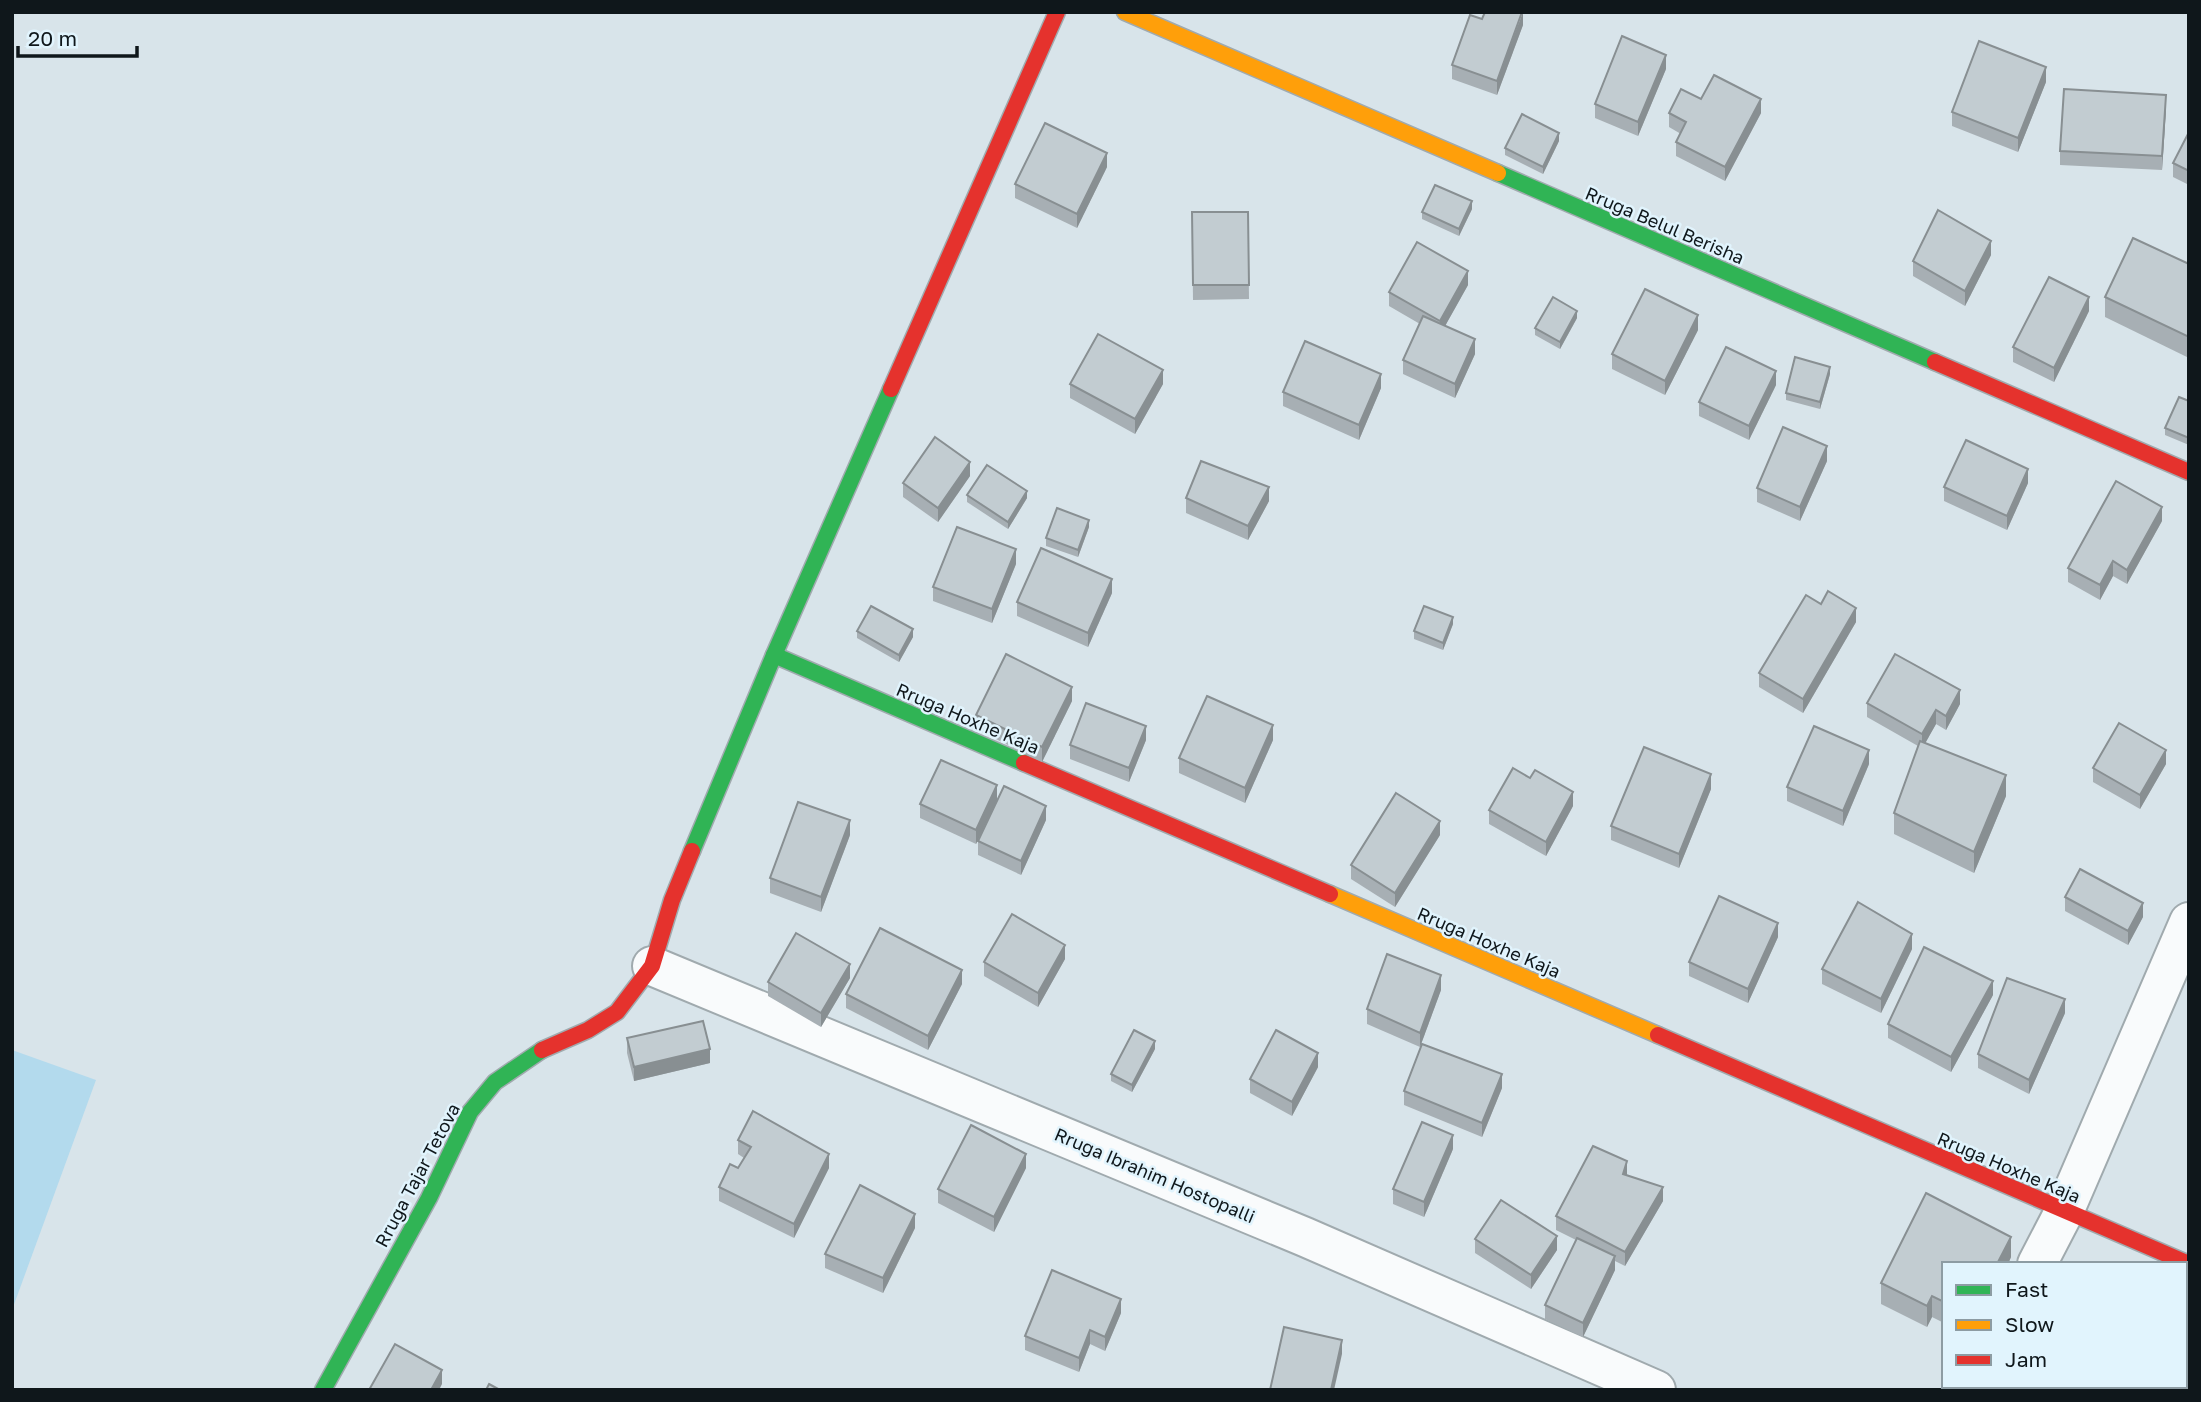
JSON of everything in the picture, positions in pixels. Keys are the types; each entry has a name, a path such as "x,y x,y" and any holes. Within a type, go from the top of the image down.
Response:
{"street":[{"path":"652,966 671,900 774,655 1057,12"},
{"name":"Rruga Belul Berisha","path":"1125,12 2189,472"},
{"name":"Rruga Hoxhe Kaja","path":"774,655 2184,1262"},
{"path":"2038,1262 2064,1212 2189,922"},
{"name":"Rruga Tajar Tetova","path":"323,1390 429,1198 470,1112 495,1082 545,1048 588,1030 617,1012 652,966"},
{"name":"Rruga Ibrahim Hostopalli","path":"652,966 1305,1237 1656,1390"}],"shaded area":[{"path":"12,1050 96,1080 12,1310"}],"building":[{"path":"1485,12 1522,12 1497,81 1452,65 1470,15 1482,19"},
{"path":"1622,36 1666,55 1638,122 1595,104"},
{"path":"1979,41 2046,67 2018,138 1952,112"},
{"path":"1714,75 1761,99 1725,167 1676,142 1686,122 1669,113 1681,89 1701,99"},
{"path":"2064,89 2166,95 2162,156 2060,151"},
{"path":"1522,114 1559,133 1543,167 1505,148"},
{"path":"1045,123 1107,153 1077,214 1015,184"},
{"path":"2189,132 2189,171 2173,163"},
{"path":"1435,185 1472,201 1459,229 1422,212"},
{"path":"1938,210 1991,241 1965,291 1913,261"},
{"path":"1192,212 1248,212 1249,285 1193,285"},
{"path":"2133,238 2189,264 2189,337 2105,297"},
{"path":"1417,242 1468,271 1440,321 1389,292"},
{"path":"2049,277 2089,297 2054,368 2013,347"},
{"path":"1645,289 1698,315 1665,381 1612,354"},
{"path":"1553,297 1577,311 1560,342 1535,328"},
{"path":"1423,316 1475,339 1455,384 1403,360"},
{"path":"1098,334 1163,370 1135,419 1070,384"},
{"path":"1305,341 1381,374 1359,425 1283,392"},
{"path":"1726,347 1776,371 1749,426 1699,402"},
{"path":"1795,357 1830,367 1820,402 1786,393"},
{"path":"2179,397 2189,401 2189,438 2165,428"},
{"path":"1783,427 1827,446 1800,507 1757,488"},
{"path":"935,437 970,462 938,508 903,483"},
{"path":"1966,440 2028,469 2007,516 1944,487"},
{"path":"1201,461 1269,487 1248,526 1186,498"},
{"path":"987,465 1027,491 1008,522 967,495"},
{"path":"2116,481 2162,507 2127,570 2113,561 2100,585 2068,568"},
{"path":"1057,508 1089,520 1078,550 1046,538"},
{"path":"957,527 1016,549 992,609 933,587"},
{"path":"1041,548 1112,579 1088,633 1017,602"},
{"path":"1828,591 1856,608 1803,699 1759,673 1806,595 1821,604"},
{"path":"871,606 913,629 899,655 857,631"},
{"path":"1424,606 1453,617 1443,643 1414,631"},
{"path":"1006,654 1072,687 1042,747 976,715"},
{"path":"1895,654 1960,690 1946,716 1936,710 1922,734 1867,703"},
{"path":"1207,696 1273,725 1245,788 1179,758"},
{"path":"1086,703 1146,726 1129,768 1070,745"},
{"path":"2119,723 2166,750 2140,795 2093,768"},
{"path":"1814,726 1869,750 1843,811 1787,787"},
{"path":"1920,741 2006,775 1974,852 1894,813"},
{"path":"1644,747 1711,774 1679,854 1611,826"},
{"path":"941,760 997,785 976,830 920,804"},
{"path":"1513,768 1530,778 1535,770 1573,792 1546,842 1489,810"},
{"path":"1004,786 1046,806 1021,861 978,841"},
{"path":"1396,793 1440,821 1395,893 1351,865"},
{"path":"798,802 850,820 821,897 770,878"},
{"path":"2080,869 2143,903 2128,931 2065,897"},
{"path":"1719,896 1778,923 1748,989 1689,962"},
{"path":"1858,902 1912,934 1881,999 1822,969"},
{"path":"1012,914 1065,945 1038,993 984,962"},
{"path":"880,928 962,970 928,1036 846,994"},
{"path":"796,933 850,964 821,1013 768,982"},
{"path":"1924,947 1993,981 1951,1057 1888,1024"},
{"path":"1387,954 1441,975 1420,1033 1367,1009"},
{"path":"2007,978 2065,999 2029,1080 1978,1054"},
{"path":"703,1021 710,1049 634,1067 627,1038"},
{"path":"1134,1030 1155,1041 1132,1085 1111,1074"},
{"path":"1276,1030 1318,1053 1292,1102 1250,1079"},
{"path":"1422,1044 1502,1074 1482,1123 1404,1091"},
{"path":"753,1111 829,1154 794,1224 719,1187 730,1164 738,1168 751,1147 738,1140"},
{"path":"1422,1122 1453,1135 1424,1202 1393,1189"},
{"path":"971,1125 1026,1154 994,1217 938,1189"},
{"path":"1593,1146 1627,1161 1623,1174 1663,1187 1625,1252 1556,1216"},
{"path":"860,1185 915,1214 883,1278 825,1254"},
{"path":"1926,1193 2011,1237 1998,1262 1942,1262 1942,1301 1932,1296 1927,1306 1881,1283"},
{"path":"1501,1200 1557,1236 1531,1275 1475,1239"},
{"path":"1577,1238 1615,1256 1583,1323 1545,1305"},
{"path":"1052,1270 1121,1299 1105,1337 1090,1330 1079,1358 1025,1336"},
{"path":"1284,1327 1342,1340 1331,1390 1270,1390"},
{"path":"395,1344 442,1370 431,1390 369,1390"},
{"path":"489,1384 500,1390 486,1390"}],"traffic: fast":[{"path":"1498,173 1935,362"},
{"path":"692,851 774,655 891,389"},
{"path":"774,655 1024,763"},
{"path":"323,1390 429,1198 470,1112 495,1082 542,1050"}],"traffic: slow":[{"path":"1125,12 1498,173"},
{"path":"1330,894 1658,1035"}],"traffic: jam":[{"path":"891,389 1057,12"},
{"path":"1935,362 2189,472"},
{"path":"1024,763 1330,894"},
{"path":"542,1050 588,1030 617,1012 652,966 672,900 692,851"},
{"path":"1658,1035 2184,1262"}]}
